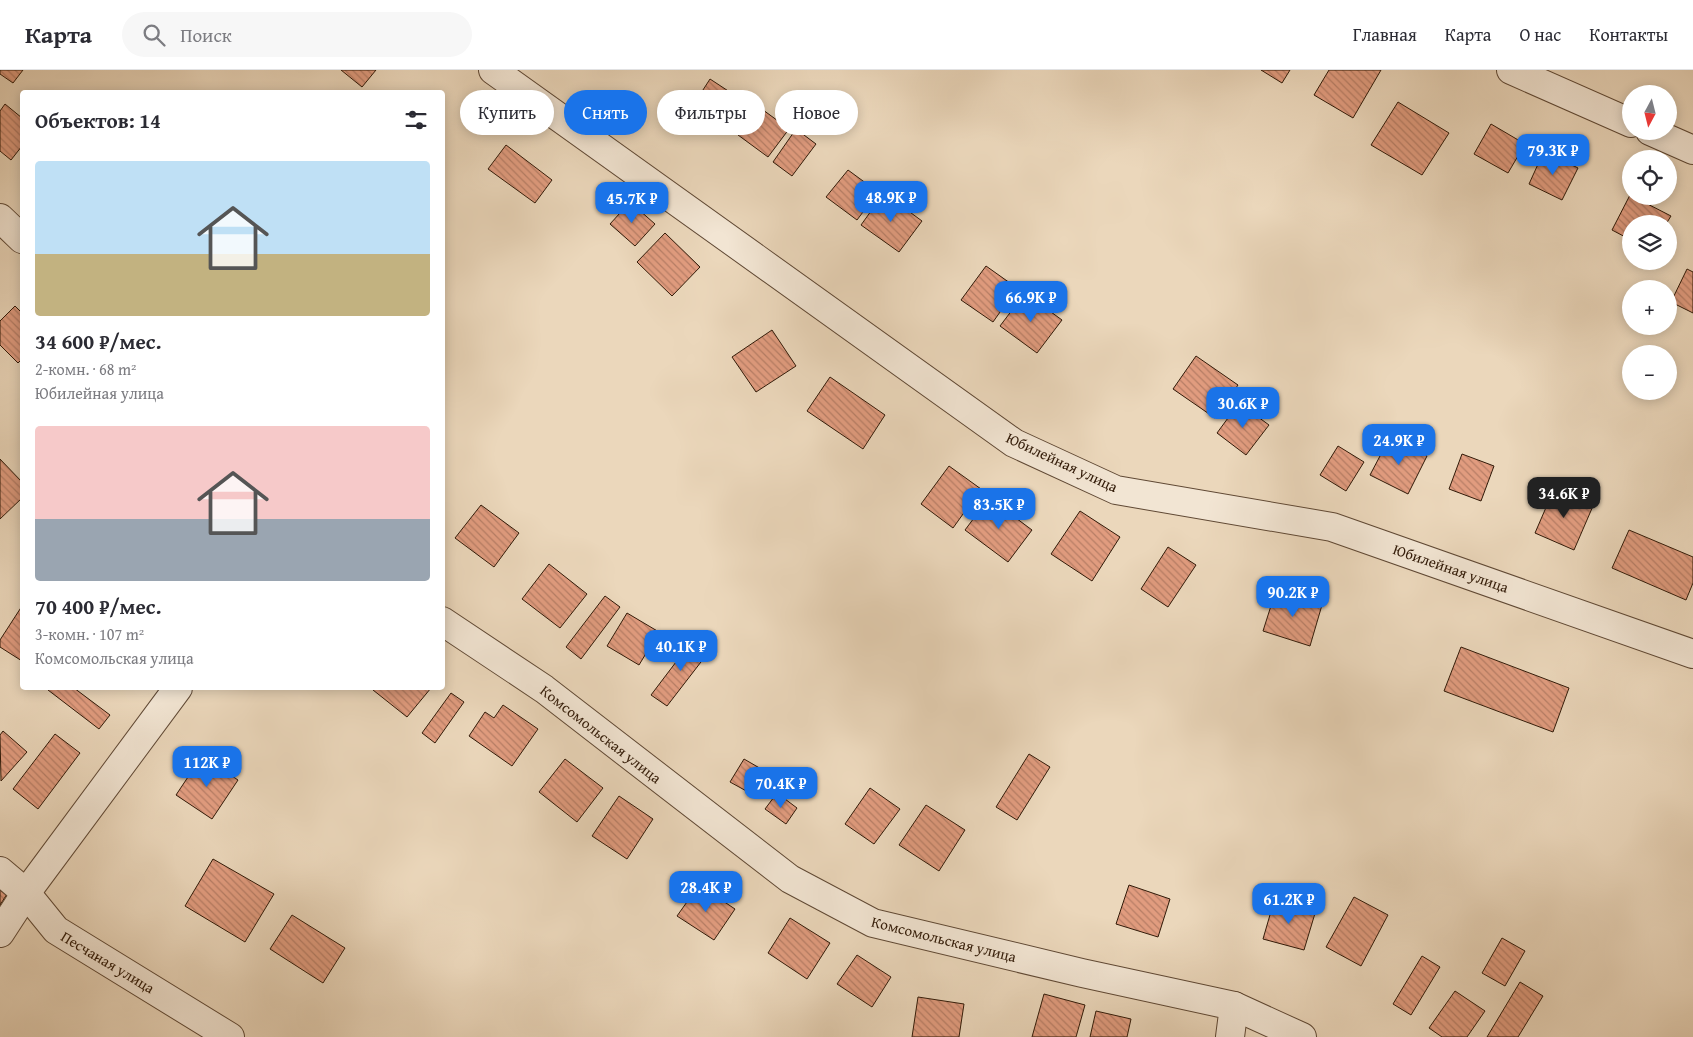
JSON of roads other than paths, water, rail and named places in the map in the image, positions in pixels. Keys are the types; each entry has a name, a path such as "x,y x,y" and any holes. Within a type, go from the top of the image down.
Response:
{"street":[{"name":"Юбилейная улица","path":"493,70 1014,443 1116,490 1332,527 1693,654"},
{"path":"1511,70 1622,119"},
{"path":"1670,140 1693,150"},
{"path":"0,218 20,237"},
{"name":"Комсомольская улица","path":"445,623 544,689 790,879 865,919 1000,954 1234,1006 1302,1037"},
{"path":"0,933 26,893 177,690"},
{"name":"Песчаная улица","path":"0,870 26,893 56,930 230,1037"},
{"path":"1230,1037 1234,1006"}]}
